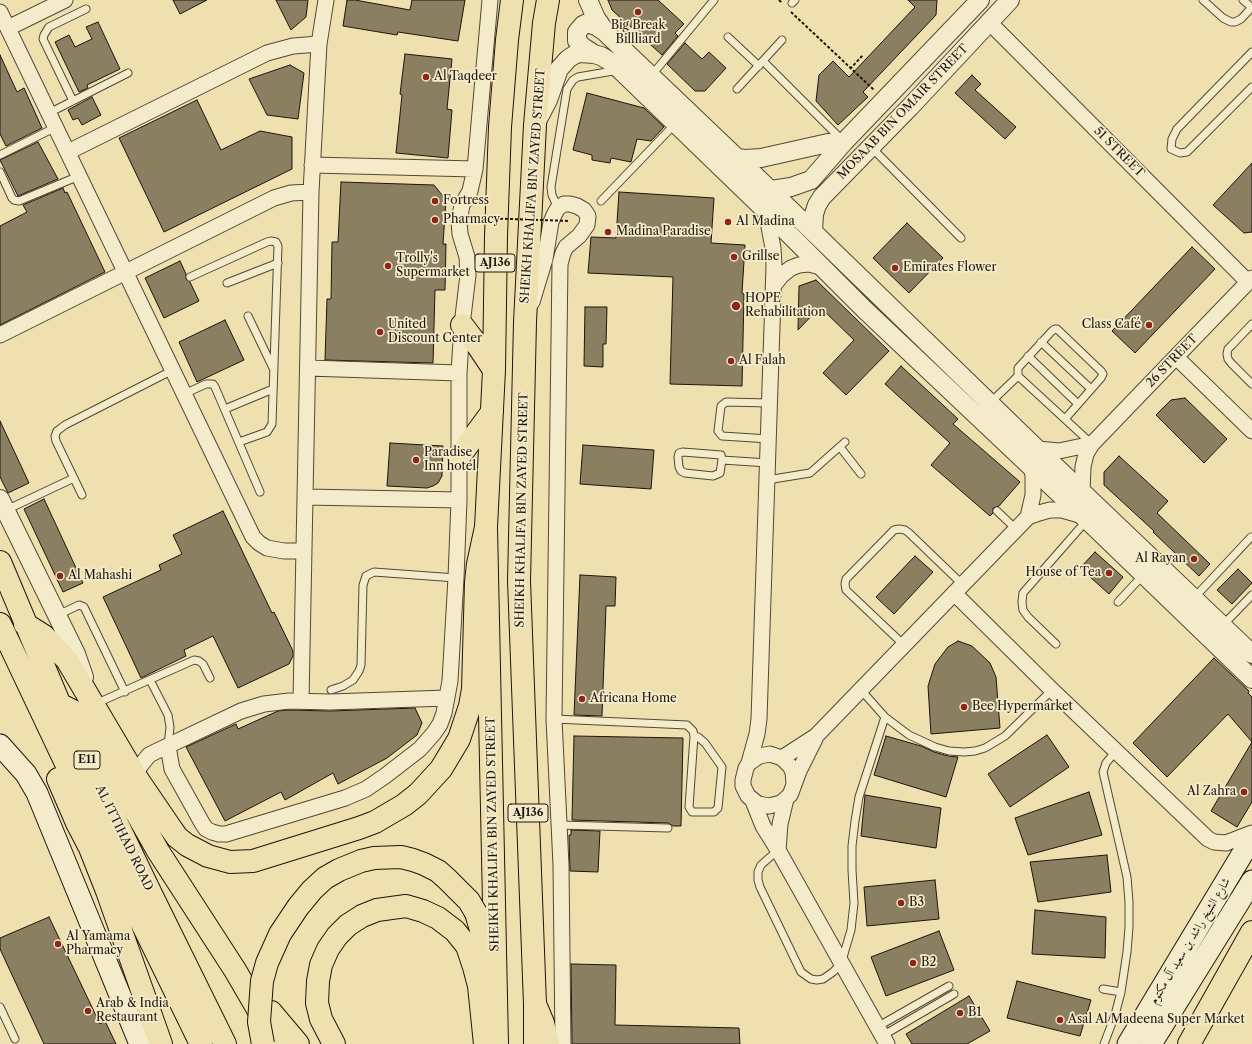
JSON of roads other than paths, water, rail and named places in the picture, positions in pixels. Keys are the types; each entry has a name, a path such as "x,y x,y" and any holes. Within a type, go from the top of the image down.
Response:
{"main road":[{"name":"SHEIKH KHALIFA BIN ZAYED STREET","path":"493,1042 486,527 494,370 496,236 500,127 506,47 512,0"},
{"name":"SHEIKH KHALIFA BIN ZAYED STREET","path":"534,1044 535,1004 519,582 525,322 535,125 544,23 548,0"},
{"path":"462,324 494,370"},
{"path":"459,457 492,412"},
{"path":"25,624 44,636 60,651 74,669 138,780 177,837 197,851 219,860 230,862 253,861 380,820 404,805 422,790 441,769 459,739 468,712 473,689 476,582 478,564 486,527"},
{"name":"AL ITTIHAD ROAD","path":"0,562 60,705 225,1044"},
{"name":"AL ITTIHAD ROAD","path":"0,624 135,909 201,1044"},
{"path":"60,705 77,713 87,725 158,852 235,970 278,1044"},
{"path":"54,736 54,753 59,782 90,848 107,891 161,1044"},
{"path":"0,747 21,767 32,784 140,1044"},
{"name":"شارع الشيخ راشد بن سعيد آل مكتوم","path":"1128,1044 1252,838"},
{"path":"263,1044 259,1022 262,981 267,963 287,921 325,878 339,870 361,860 401,857 424,864 438,871 469,901 476,913 486,951 493,1042"},
{"name":"شارع الشيخ راشد بن سعيد آل مكتوم","path":"1151,1044 1252,881"},
{"path":"334,1044 321,1019 317,1003 318,981 321,965 328,949 337,936 348,925 362,916 377,910 406,906 423,911 438,918 455,931 467,946 474,967 493,1042"},
{"path":"1189,1044 1252,932"},
{"path":"235,970 298,1044"},
{"path":"535,1004 543,1023 548,1044"}],"street":[{"path":"301,701 311,192 319,44 326,0"},
{"path":"168,746 172,769 202,823 206,829 212,832 226,834 345,798 366,788 385,776 427,741 440,724 444,714 450,682 459,500 458,373 468,275 468,266 465,249 460,234 459,221 462,205 472,183 475,169 490,0"},
{"path":"588,0 596,18 607,34"},
{"name":"MOSAAB BIN OMAIR STREET","path":"813,232 814,214 822,197 910,108 1010,0"},
{"path":"4,32 60,1"},
{"name":"MOSAAB BIN OMAIR STREET","path":"771,190 791,187 811,180 844,142 885,101 974,2"},
{"path":"0,12 4,32 15,42 254,537 267,548 284,551 303,551"},
{"name":"51 STREET","path":"989,22 1250,280"},
{"path":"594,54 577,41 577,32 579,28 587,23 592,24 607,34 771,190 1037,449 1252,654"},
{"path":"68,152 267,53 293,46 319,44"},
{"path":"535,125 548,100 562,64 574,55 587,53 608,59 766,211 865,310 1086,518 1252,679"},
{"path":"737,158 761,158 828,143 844,142"},
{"path":"312,165 475,169"},
{"path":"811,180 808,189 809,194 813,197 822,197"},
{"path":"0,335 274,198 291,193 311,192"},
{"path":"525,322 541,275 551,222 555,213 558,208 564,204 577,206 584,210 588,216 588,219 583,231 566,247 560,264 554,719 561,865 563,1044"},
{"path":"766,211 773,248 774,285 759,719 757,734 749,763 744,774 743,786 752,801 763,826 778,850 882,1036"},
{"path":"774,285 782,275 791,268 799,265 808,264 825,269"},
{"name":"26 STREET","path":"1082,492 1083,467 1086,454 1092,444 1250,280"},
{"path":"1176,357 1252,431"},
{"path":"308,368 458,373"},
{"path":"1037,449 1059,451 1092,444"},
{"path":"1028,517 1033,494 1033,475 1031,466"},
{"path":"306,497 459,500"},
{"path":"3,505 58,615 80,663 90,699"},
{"path":"749,763 759,756 770,754 779,757 816,736 1028,517 1050,510 1062,510 1074,512 1086,518"},
{"path":"958,589 1052,690 1208,839 1214,842 1226,843 1252,833"},
{"path":"138,780 138,770 144,760 155,752 253,707 277,702 330,702 447,698"},
{"path":"759,719 766,738 779,757 790,766 794,778 794,784"},
{"path":"752,801 769,806 781,803 790,795 804,759 816,736"},
{"path":"778,850 780,824 786,799"}],"lane":[{"path":"651,76 714,0"},
{"path":"1203,0 1223,18 1231,22 1241,19 1252,8 1243,0"},
{"path":"73,101 43,39 49,27 86,9"},
{"path":"728,37 761,64 844,142"},
{"path":"737,89 782,40"},
{"path":"1252,52 1178,129 1172,139 1171,149 1180,153 1187,152 1252,87"},
{"path":"558,208 552,195 551,187 567,88 573,80 578,77 620,70"},
{"path":"49,114 128,73"},
{"path":"601,201 676,124"},
{"path":"0,155 56,127"},
{"path":"871,148 961,238"},
{"path":"0,172 12,198 19,201 79,176"},
{"path":"190,277 272,241 276,242 278,246 272,419 270,428 262,434 239,442"},
{"path":"227,283 278,263"},
{"path":"248,316 274,370"},
{"path":"1252,324 1228,349 1227,354 1231,363 1252,384"},
{"path":"990,403 1018,376 1018,368 1028,356 1053,329 1058,329 1102,372 1103,377 1065,419"},
{"path":"1041,342 1091,389"},
{"path":"1028,356 1078,404"},
{"path":"82,495 56,441 55,436 57,431 60,427 173,370"},
{"path":"1018,376 1092,444"},
{"path":"184,394 206,384 213,384 226,410 260,492"},
{"path":"226,410 273,389"},
{"path":"768,440 722,436 718,431 721,406 726,402 770,403"},
{"path":"767,480 810,473 842,444 861,474"},
{"path":"683,452 719,454 721,455 722,460 720,473 716,476 685,473 679,468 678,455 683,452"},
{"path":"722,460 768,463"},
{"path":"3,505 74,478"},
{"path":"996,511 1016,529"},
{"path":"1056,644 1028,618 1023,610 1022,602 1024,593 1086,518"},
{"path":"904,645 846,590 846,579 894,530 900,529 909,533 958,589"},
{"path":"1193,598 1251,537"},
{"path":"330,690 343,686 353,680 361,666 363,584 366,576 374,572 456,578"},
{"path":"1118,602 1144,574"},
{"path":"1223,626 1252,596"},
{"path":"58,615 79,605 84,607 124,692"},
{"path":"90,699 124,692 194,660 203,664 210,678"},
{"path":"150,680 168,715 170,727 168,746"},
{"path":"861,690 885,717 909,735 935,747 949,751 964,752 975,751 990,745 1005,736 1052,690"},
{"path":"778,850 761,865 758,872 760,887 801,972 811,979 823,979 841,964 848,944 854,903 852,852 855,821 859,797 885,717"},
{"path":"554,719 687,726 691,728 694,736 688,807 692,812 714,812 718,808 722,767 705,743 698,737 694,736"},
{"path":"1104,1044 1115,1015 1121,992 1128,946 1129,927 1127,877 1103,772 1106,763 1116,751"},
{"path":"559,825 668,828"},
{"path":"882,1036 901,1012 949,986"},
{"path":"1103,989 1121,992"},
{"path":"882,1036 954,994"},
{"path":"0,1007 15,1039"}],"place":[{"name":"Big Break Billliard","path":"638,12"},
{"name":"Al Taqdeer","path":"426,77"},
{"name":"Fortress","path":"435,201"},
{"name":"Pharmacy","path":"435,220"},
{"name":"Al Madina","path":"728,222"},
{"name":"Madina Paradise","path":"608,232"},
{"name":"Grillse","path":"734,257"},
{"name":"Trolly's Supermarket","path":"388,266"},
{"name":"Emirates Flower","path":"895,268"},
{"name":"HOPE Rehabilitation","path":"736,306"},
{"name":"Class Café","path":"1149,325"},
{"name":"United Discount Center","path":"380,332"},
{"name":"Al Falah","path":"731,361"},
{"name":"Paradise Inn hotel","path":"416,460"},
{"name":"Al Rayan","path":"1194,559"},
{"name":"House of Tea","path":"1109,573"},
{"name":"Al Mahashi","path":"60,576"},
{"name":"Africana Home","path":"582,699"},
{"name":"Bee Hypermarket","path":"964,707"},
{"name":"Al Zahra","path":"1244,792"},
{"name":"B3","path":"901,903"},
{"name":"Al Yamama Pharmacy","path":"58,944"},
{"name":"B2","path":"913,963"},
{"name":"Arab & India Restaurant","path":"88,1011"},
{"name":"B1","path":"960,1013"},
{"name":"Asal Al Madeena Super Market","path":"1060,1020"}]}
